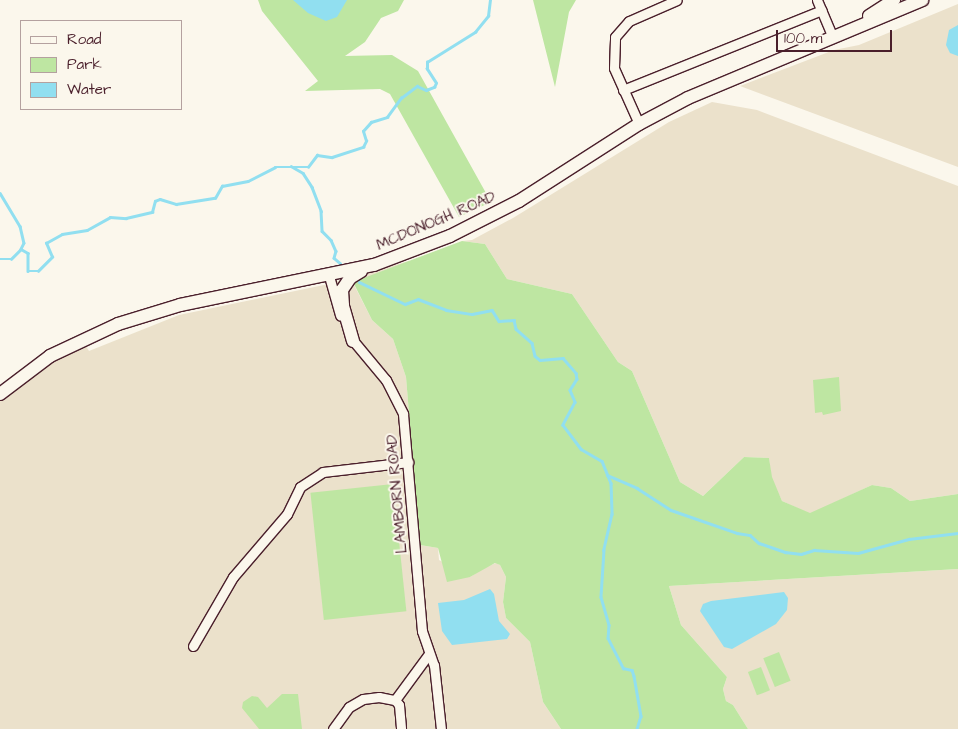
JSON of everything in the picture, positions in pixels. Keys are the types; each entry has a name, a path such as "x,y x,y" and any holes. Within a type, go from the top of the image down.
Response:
{"main road":[{"path":"850,29 894,0"},
{"name":"MCDONOGH ROAD","path":"0,394 50,356 118,324 180,305 329,276 374,265 500,212 639,124 712,86 922,0"},
{"path":"353,341 343,305 342,290 350,278 374,265"}],"street":[{"path":"639,124 623,90 612,58 615,37 629,20 677,0"},
{"path":"817,0 832,36"},
{"path":"623,90 822,10"},
{"name":"LAMBORN ROAD","path":"329,276 341,318 353,341 397,398 403,414 422,631 428,655 434,665 441,729"},
{"path":"193,646 233,577 250,552 287,514 300,487 323,472 408,462"},
{"path":"395,700 409,686 428,655"},
{"path":"333,729 345,710 363,699 379,697 395,700 401,709 401,729"}],"shaded area":[{"path":"958,4 958,167 740,86 834,50 859,45"},
{"path":"712,102 757,110 958,186 958,494 910,501 891,488 872,485 810,514 782,501 771,477 769,458 744,457 703,496 680,482 632,371 618,362 572,294 507,279 485,244 462,241 472,240 513,218 669,122"},
{"path":"409,261 409,263 353,283 372,320 393,339 406,377 420,545 438,548 439,560 470,577 496,563 500,565 506,577 503,602 506,618 530,642 543,702 561,729 0,729 0,400 36,369 84,343 89,351 179,315 324,285"},
{"path":"958,569 958,729 748,729 733,705 726,701 723,689 727,677 681,625 669,586"}],"green space":[{"path":"258,0 404,0 398,11 381,18 365,42 345,56 392,55 418,71 491,202 459,217 390,94 380,89 305,91 318,81 262,11"},
{"path":"533,0 576,0 569,12 555,87"},
{"path":"462,241 485,244 507,279 572,294 618,362 632,371 680,482 703,496 744,457 769,458 772,477 782,501 810,513 872,485 891,488 910,501 958,494 958,569 669,586 681,625 727,677 723,689 726,701 733,705 748,729 561,729 543,702 530,642 506,618 503,602 506,577 500,565 495,563 470,577 447,582 438,548 420,545 406,377 393,339 372,320 353,282"},
{"path":"839,377 841,411 823,415 822,412 815,413 813,380"},
{"path":"393,484 406,611 324,620 310,493"},
{"path":"779,652 791,681 775,687 763,658"},
{"path":"761,667 770,690 757,695 748,672"},
{"path":"282,694 298,694 302,729 259,729 242,708 243,702 252,696 258,697 267,708"}],"water":[{"path":"293,0 347,0 337,17 326,21 308,13"},
{"path":"958,25 958,56 950,53 946,45 949,30"},
{"path":"490,589 494,594 499,621 510,634 507,639 452,645 442,631 438,603 464,600"},
{"path":"784,592 788,598 787,610 776,624 732,649 724,647 700,611 703,604 711,601"}],"waterway":[{"path":"0,259 11,259 21,249 28,253 28,271 38,271 52,257 46,243 62,234 87,230 110,217 126,218 152,212 155,201 160,199 176,204 215,198 222,186 248,181 275,167 308,167 317,155 332,157 363,147 366,141 363,131 371,122 387,117 401,98 417,86 426,90 434,87 436,83 427,69 427,62 475,32 488,16 490,0"},
{"path":"291,166 303,173 312,187 321,211 322,231 331,240 336,251 334,258 340,263"},
{"path":"0,193 20,226 24,243 21,249"},
{"path":"359,282 405,304 418,299 446,310 472,314 492,310 499,321 514,320 516,329 532,343 535,356 540,360 563,358 576,373 577,379 570,390 575,402 563,425 581,449 602,461 611,483 612,514 604,550 601,597 609,625 608,638 623,668 632,670 634,676 641,716 637,729"},
{"path":"607,475 637,488 671,510 737,533 750,535 759,543 785,552 801,554 814,550 858,553 909,539 958,533"}]}
